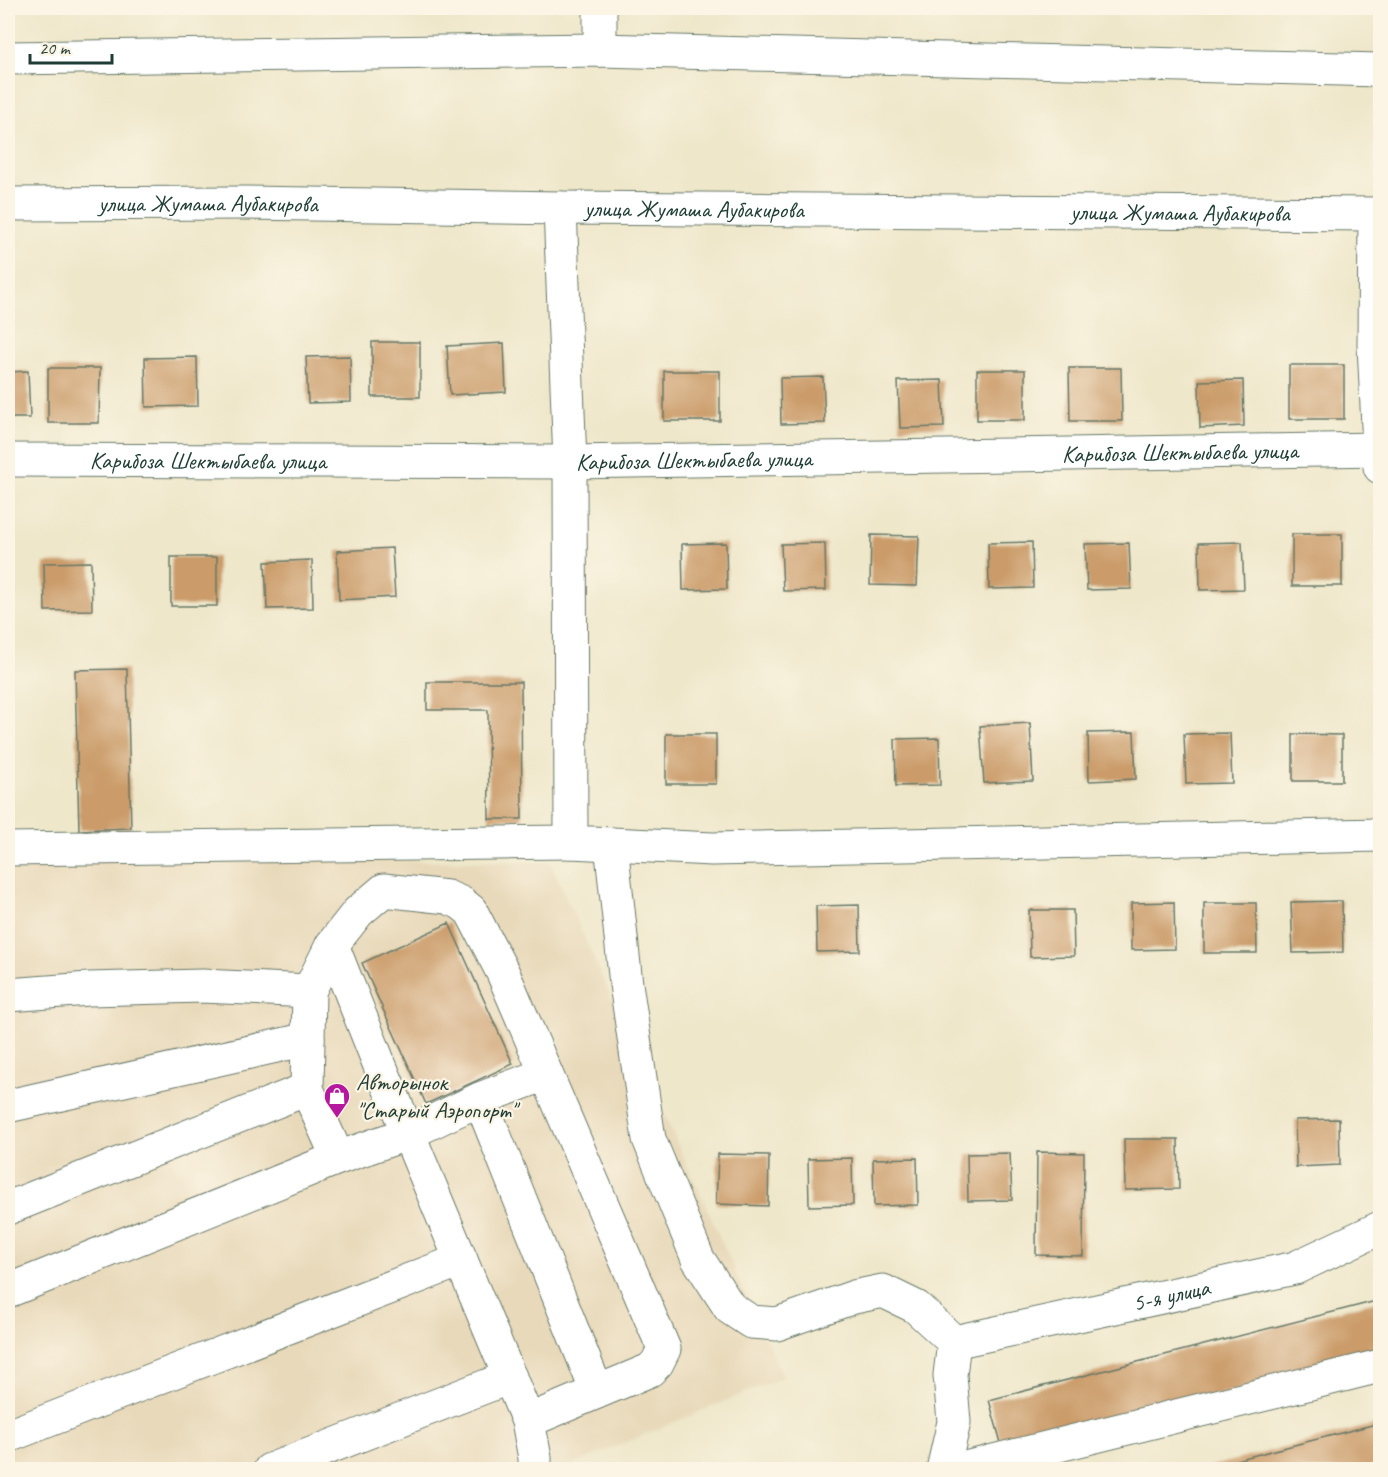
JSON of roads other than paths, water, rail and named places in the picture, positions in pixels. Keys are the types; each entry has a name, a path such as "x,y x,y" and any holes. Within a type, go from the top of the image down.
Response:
{"street":[{"path":"600,8 600,50"},
{"path":"8,58 600,50 1380,70"},
{"name":"улица Жумаша Аубакирова","path":"8,204 246,203 560,208 1378,214"},
{"path":"560,208 570,462 571,842"},
{"path":"1378,214 1374,345 1380,455"},
{"name":"Карибоза Шектыбаева улица","path":"8,460 570,462 1380,455"},
{"path":"8,849 571,842 712,849 1380,835"},
{"path":"338,1158 307,1089 309,991 332,945 358,912 384,890 392,843"},
{"path":"611,844 626,984 649,1139 698,1259 730,1308 751,1322 777,1324 854,1297 883,1291 916,1307 954,1342 950,1375 954,1422 943,1470"},
{"path":"384,890 447,897 461,903 471,912 503,973 664,1348 657,1363 650,1370 528,1421"},
{"path":"332,945 528,1421 536,1458 535,1470"},
{"path":"8,995 89,989 202,986 309,991"},
{"path":"8,1106 308,1039"},
{"path":"8,1291 338,1158 409,1133 480,1099 545,1074"},
{"path":"8,1208 307,1089"},
{"path":"480,1099 597,1392"},
{"name":"5-я улица","path":"954,1342 1295,1268 1380,1228"},
{"path":"8,1436 461,1260"},
{"path":"957,1470 1380,1366"},
{"path":"270,1470 510,1377"}],"place":[{"name":"Авторынок \"Старый Аэропорт\"","path":"337,1119"}]}
